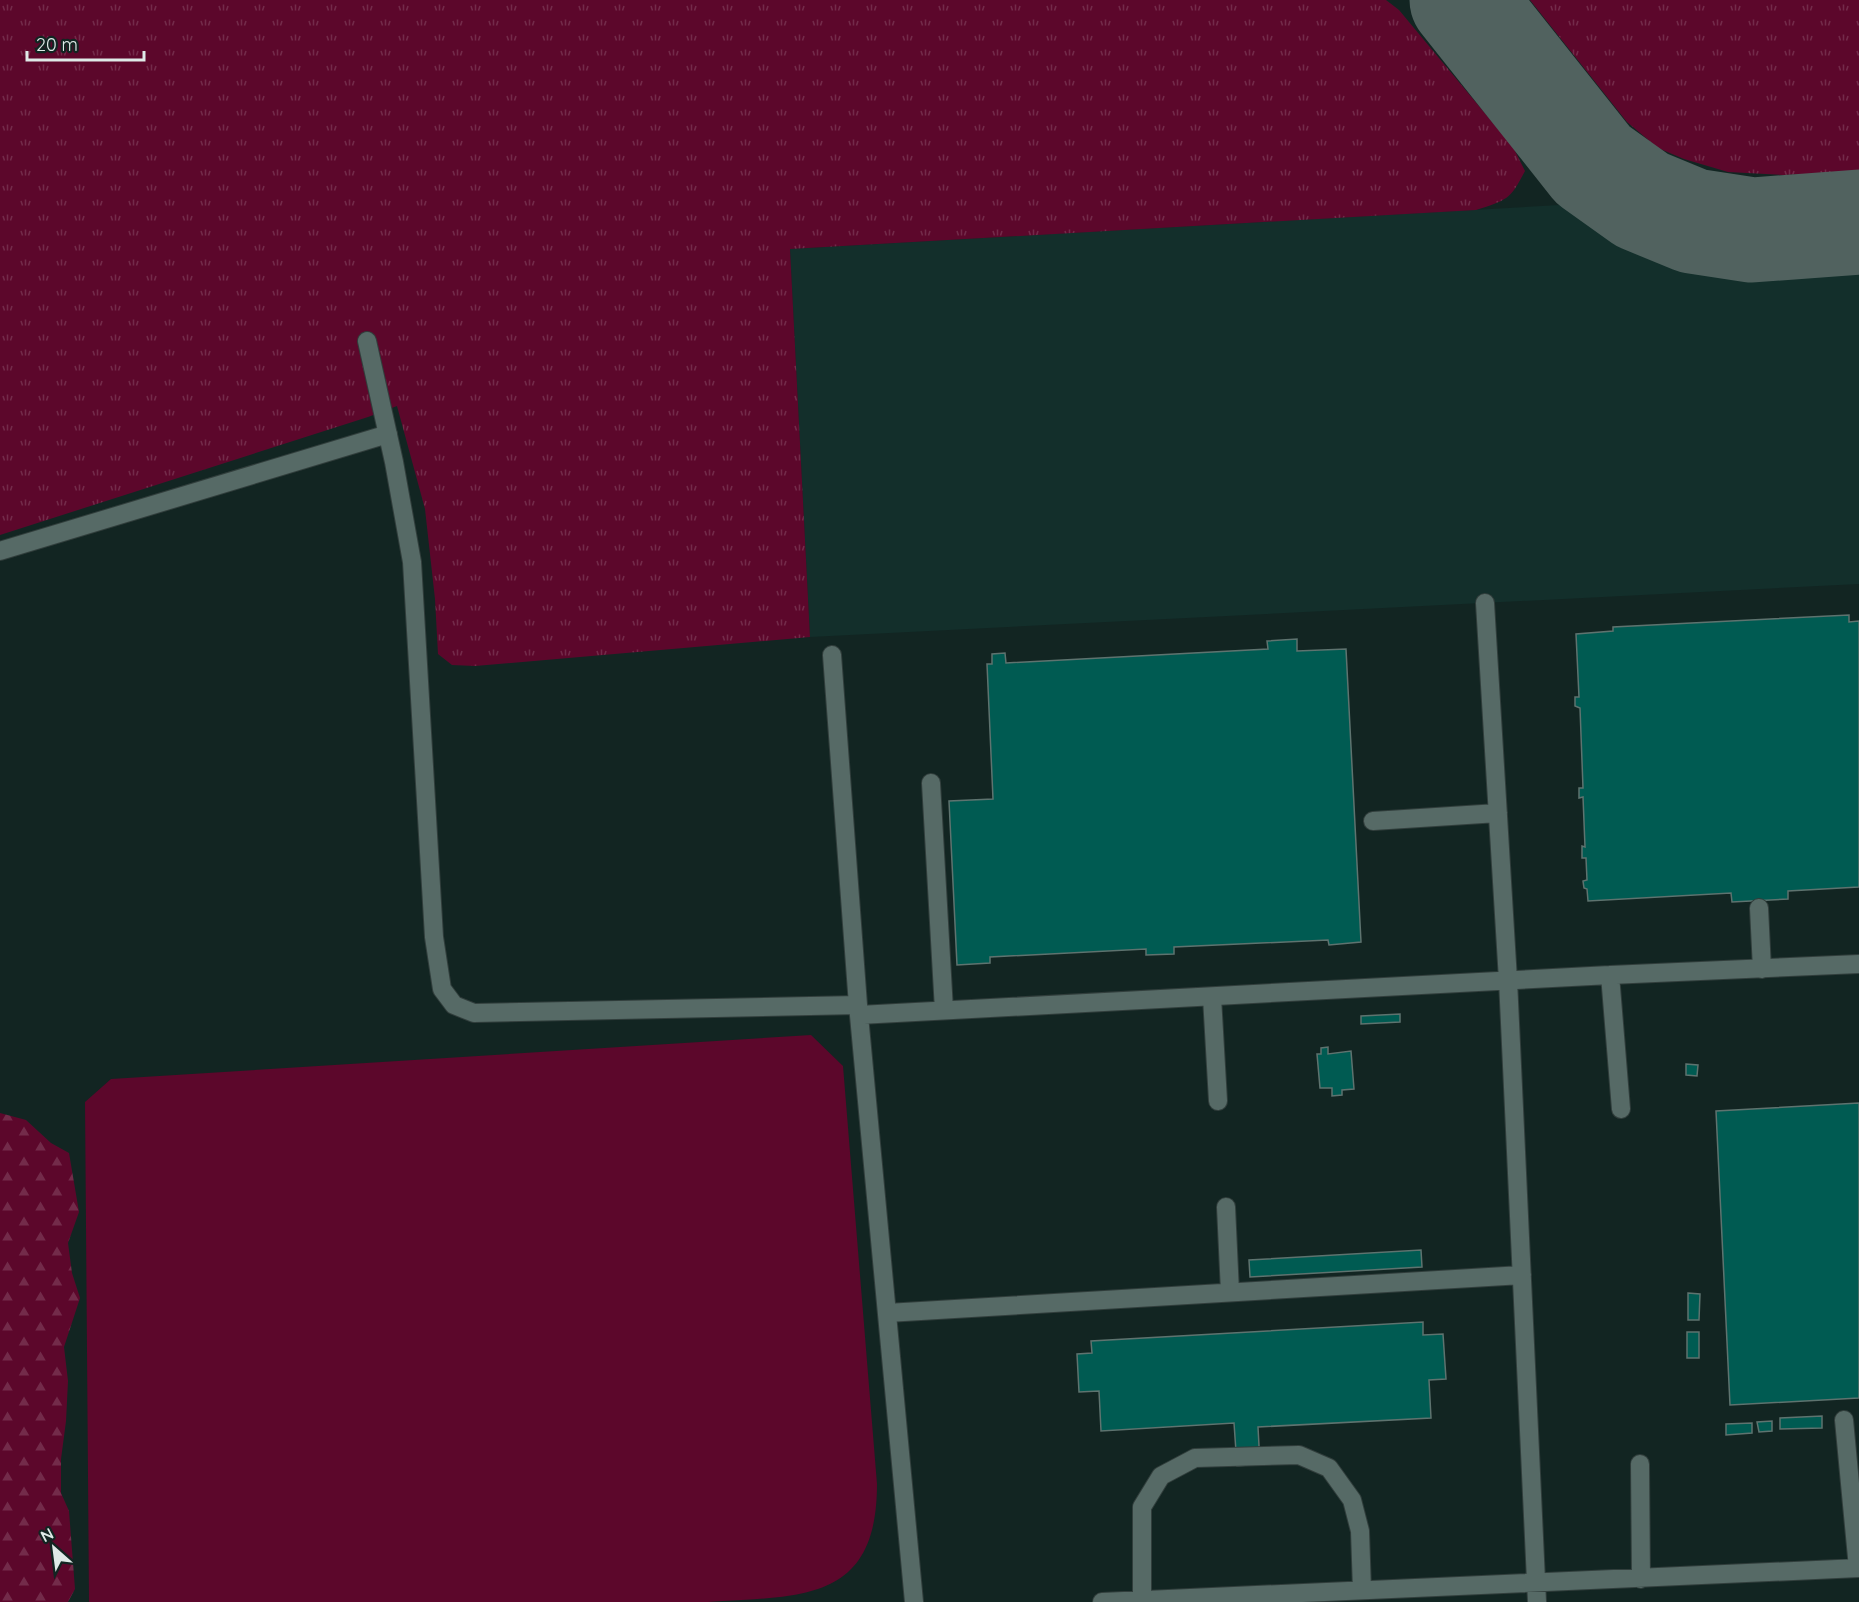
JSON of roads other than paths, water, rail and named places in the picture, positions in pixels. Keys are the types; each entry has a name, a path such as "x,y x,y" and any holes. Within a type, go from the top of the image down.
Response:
{"lane":[{"path":"367,341 388,434 412,562 436,958 442,989 454,1005 474,1013 944,1010 1859,964"},
{"path":"0,551 388,434"},
{"path":"1485,603 1508,980 1537,1593"},
{"path":"832,655 858,1010 914,1602"},
{"path":"931,783 944,1010"},
{"path":"1373,820 1498,813"},
{"path":"1759,908 1762,969"},
{"path":"1610,975 1621,1109"},
{"path":"1212,997 1218,1101"},
{"path":"1226,1207 1230,1292"},
{"path":"887,1313 1522,1275"},
{"path":"1102,1602 1362,1590 1537,1593 1641,1579 1858,1568 1844,1420"},
{"path":"1142,1600 1142,1507 1161,1476 1195,1458 1299,1455 1329,1468 1352,1500 1360,1531 1362,1590"},
{"path":"1640,1464 1641,1579"}]}
